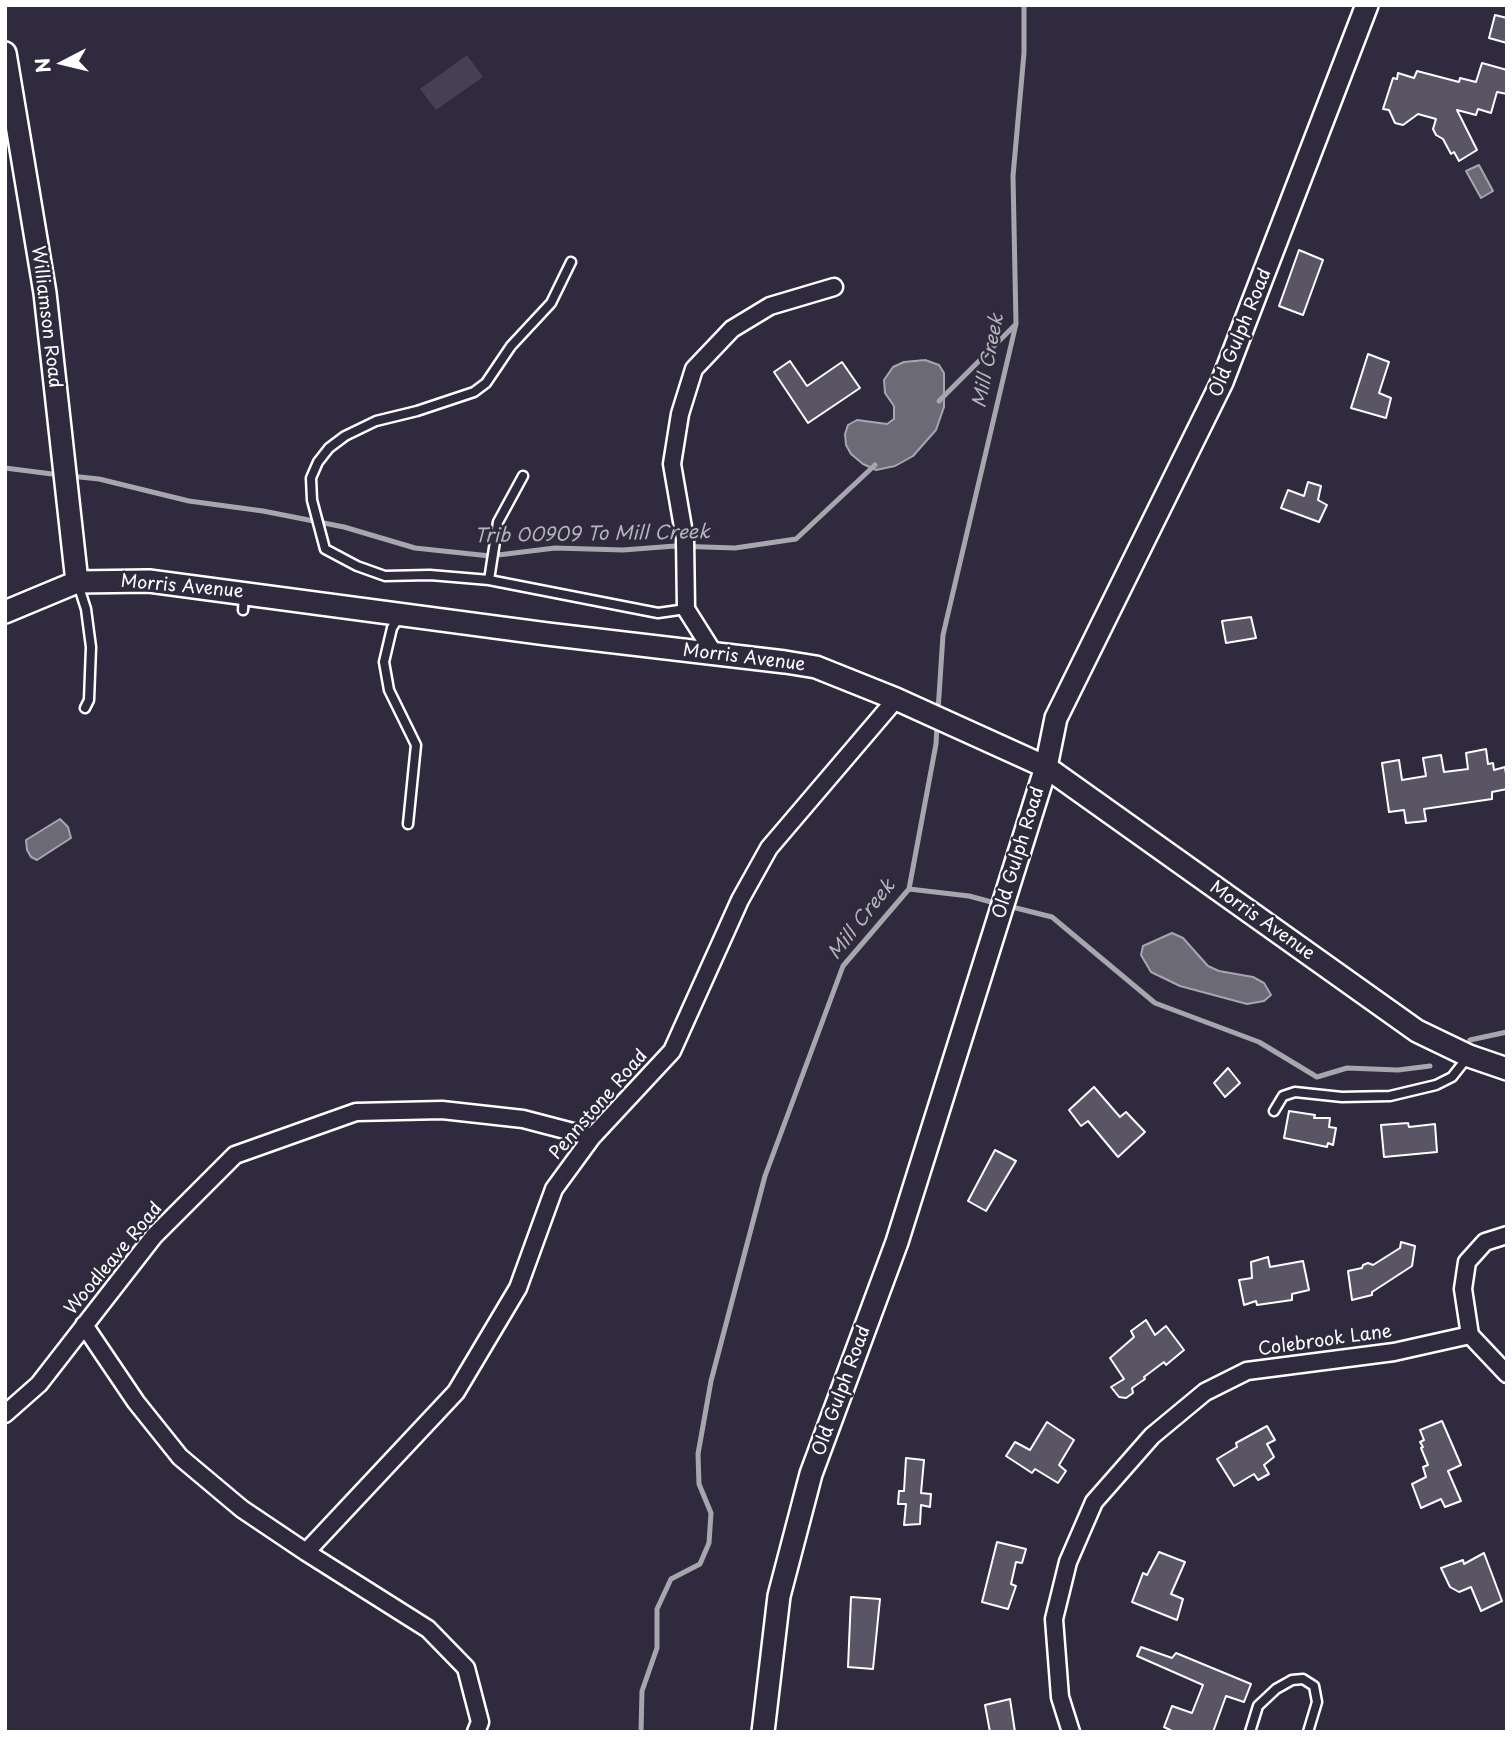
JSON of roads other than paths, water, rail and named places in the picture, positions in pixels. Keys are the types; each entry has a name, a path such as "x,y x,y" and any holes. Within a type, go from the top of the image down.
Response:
{"street":[{"name":"Old Gulph Road","path":"763,1732 779,1597 811,1474 897,1242 1046,767 1056,719 1223,382 1367,5"},
{"name":"Williamson Road","path":"5,52 46,297 77,582"},
{"path":"715,654 686,609 685,540 672,464 680,414 694,369 732,329 770,306 834,288"},
{"name":"Morris Avenue","path":"5,612 77,582 149,581 244,601 400,614 816,667 895,699 1046,767 1417,1031 1469,1056 1507,1069"},
{"name":"Pennstone Road","path":"306,1552 456,1392 518,1288 554,1189 592,1137 672,1051 740,900 769,848 895,699"},
{"name":"Woodleave Road","path":"5,1414 39,1384 154,1236 235,1155 356,1112 442,1110 523,1119 592,1137"},
{"path":"1507,1235 1485,1242 1466,1262 1463,1289 1470,1335 1507,1374"},
{"path":"83,1325 136,1402 180,1457 242,1509 428,1629 466,1668 481,1722 476,1732"},
{"name":"Colebrook Lane","path":"1071,1732 1060,1697 1054,1619 1068,1562 1094,1502 1152,1436 1205,1392 1247,1371 1394,1352 1470,1335"}],"lane":[{"path":"571,262 551,303 511,346 486,383 474,392 376,421 345,436 329,448 318,462 312,478 312,500 325,549 357,566 385,576 430,575 489,580 659,613 686,609"},
{"path":"489,580 498,522 523,476"},
{"path":"77,582 86,608 91,647 89,700 85,708"},
{"path":"400,614 392,628 384,662 389,690 416,745 408,824"},
{"path":"1274,1111 1283,1096 1295,1092 1342,1097 1391,1096 1436,1085 1452,1077 1469,1056"},
{"path":"1250,1732 1258,1706 1276,1689 1292,1680 1303,1679 1314,1686 1317,1702 1308,1732"}],"waterway":[{"name":"Mill Creek","path":"938,711 943,635 1016,324 1013,176 1024,53 1024,5"},
{"name":"Trib 00909 To Mill Creek","path":"939,401 1016,324"},
{"name":"Trib 00909 To Mill Creek","path":"70,476 99,479 189,501 263,511 344,527 415,548 490,556 555,548 735,548 796,539 875,465"},
{"name":"Trib 00909 To Mill Creek","path":"5,468 60,475"},
{"name":"Mill Creek","path":"641,1732 642,1691 657,1648 657,1609 671,1579 700,1564 709,1543 711,1513 699,1484 698,1454 711,1381 765,1176 843,966 909,889 936,744 937,724"},
{"path":"909,889 969,896 999,904"},
{"path":"1008,906 1052,917 1155,1003 1259,1042 1317,1077 1347,1068 1398,1070 1430,1066"},
{"path":"1470,1040 1507,1032"}]}
